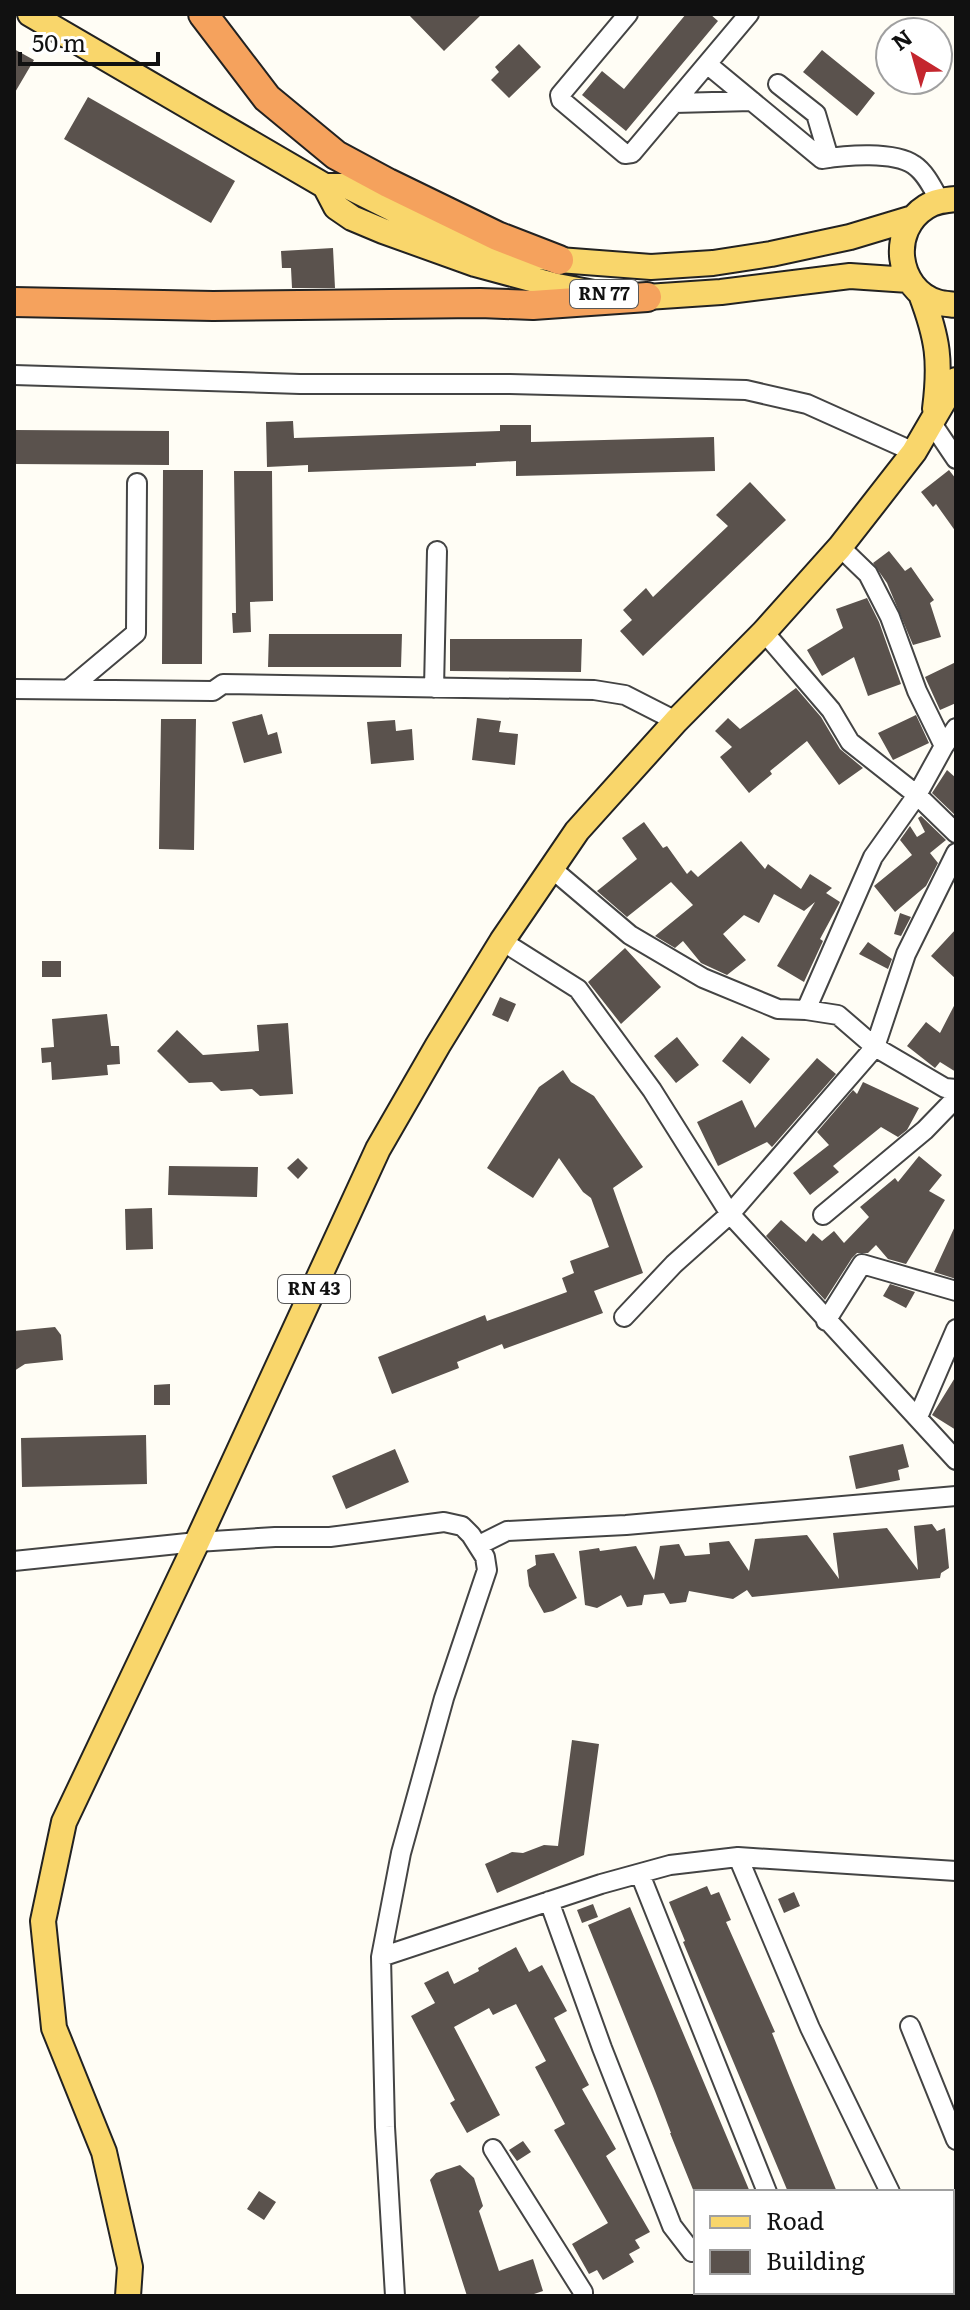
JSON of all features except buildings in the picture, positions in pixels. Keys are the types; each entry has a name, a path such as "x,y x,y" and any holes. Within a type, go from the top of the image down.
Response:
{"highway":[{"path":"203,14 267,98 336,155 497,236 559,260"},
{"path":"14,302 213,306 533,305 647,297"}],"main road":[{"name":"RN 77","path":"30,14 325,186 347,186 479,247 559,260 651,267 713,263 813,246 913,218"},
{"name":"RN 77","path":"325,186 336,207 352,218 383,231 475,264 599,294 647,297 721,292 850,276 915,287"},
{"path":"933,419 938,349 934,329 902,265 901,249 904,233 913,218 925,207 948,200"},
{"path":"915,287 938,303 956,305"},
{"path":"933,419 956,380"},
{"name":"RN 43","path":"128,2296 130,2267 104,2152 54,2028 43,1921 64,1822 378,1149 502,941 577,831 840,547 914,452 933,419"}],"street":[{"path":"628,14 560,95 561,100 625,154 632,153 749,14"},
{"path":"707,64 822,159 890,156 902,159 922,172 948,200"},
{"path":"778,84 816,114 829,158"},
{"path":"674,103 752,101"},
{"path":"14,375 300,384 746,390 807,404 914,452"},
{"path":"933,419 956,459"},
{"path":"68,690 136,633 137,483"},
{"path":"840,547 868,574 890,617 917,691 944,746"},
{"path":"434,688 437,551"},
{"path":"764,632 831,710 850,742 917,795 956,833"},
{"path":"14,689 213,691 223,684 594,690 625,695 676,721"},
{"path":"806,1010 873,857 917,795 956,728"},
{"path":"624,1317 674,1264 730,1214 875,1047 906,954 956,853"},
{"path":"551,868 630,935 703,978 778,1009 838,1015 875,1047 945,1088 956,1089"},
{"path":"502,941 578,989 652,1090 730,1214 956,1460"},
{"path":"823,1215 925,1130 956,1098"},
{"path":"826,1321 862,1264 956,1291"},
{"path":"918,1417 956,1329"},
{"path":"479,1545 507,1531 626,1525 956,1496"},
{"path":"14,1561 197,1542 330,1537 444,1522 462,1526 479,1545 487,1570 444,1698 405,1839 381,1957 385,2127 395,2296"},
{"path":"381,1957 549,1901 670,1865 738,1857 956,1871"},
{"path":"738,1857 810,2028 889,2190"},
{"path":"640,1874 766,2190"},
{"path":"549,1901 602,2048 672,2226 694,2251"},
{"path":"910,2026 956,2140"},
{"path":"493,2149 583,2296"}]}
